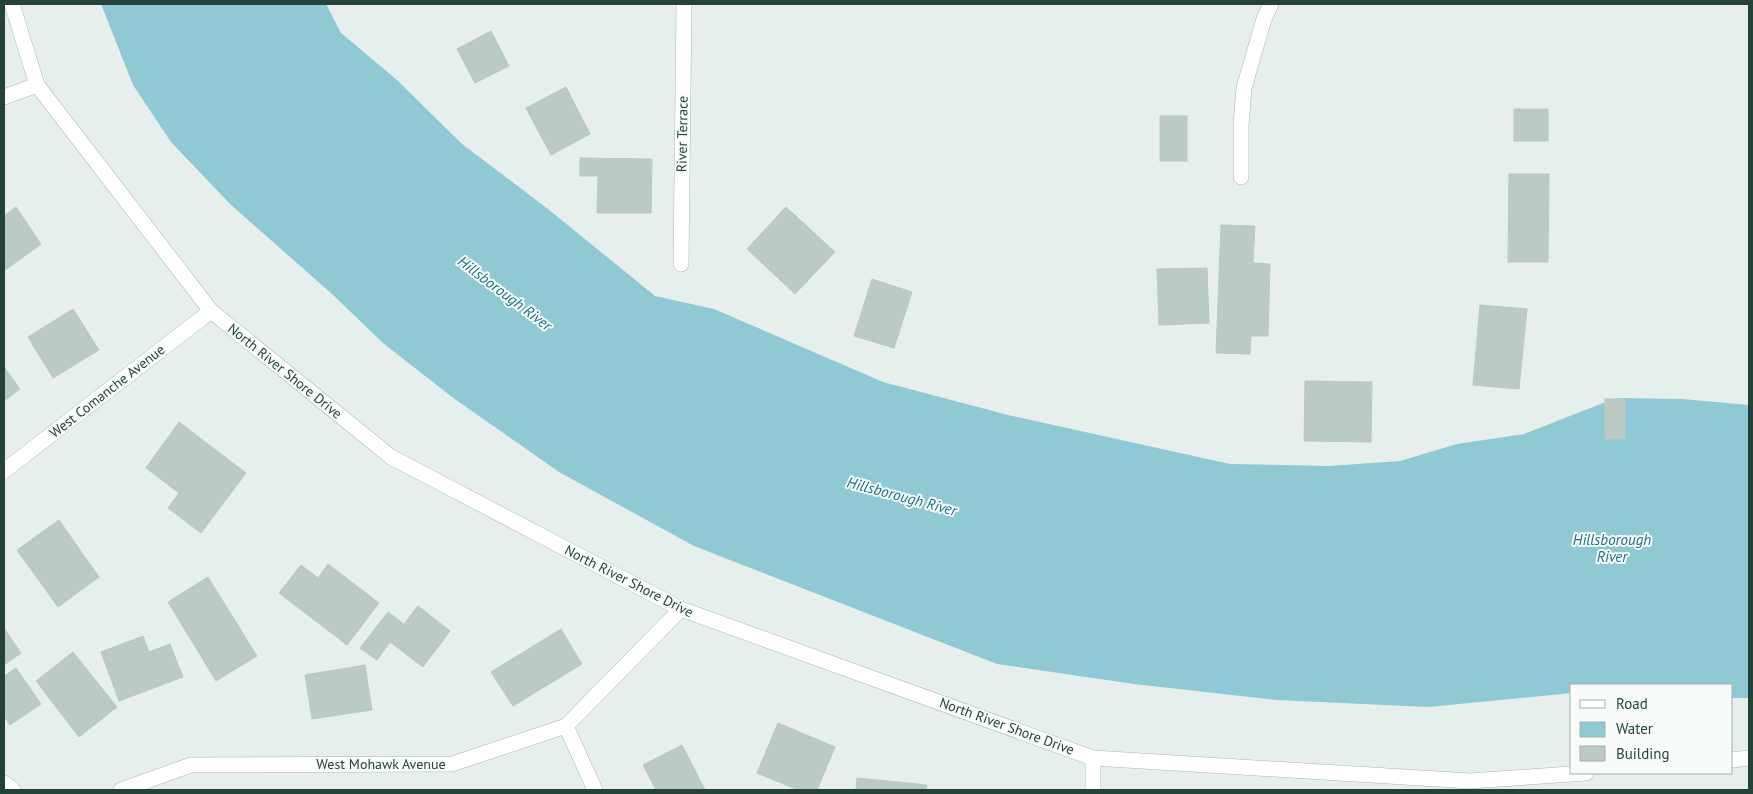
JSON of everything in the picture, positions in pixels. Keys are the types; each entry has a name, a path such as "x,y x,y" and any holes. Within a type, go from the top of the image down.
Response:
{"street":[{"name":"North River Shore Drive","path":"12,4 37,85 211,311 391,457 681,609 1093,758 1470,786 1577,774"},
{"name":"River Terrace","path":"681,264 684,4"},
{"path":"1240,177 1240,125 1244,88 1264,19 1271,4"},
{"path":"4,97 37,85"},
{"name":"West Comanche Avenue","path":"4,471 211,311"},
{"name":"West Mohawk Avenue","path":"121,790 190,765 452,764 566,726 681,609"},
{"path":"566,726 595,790"},
{"path":"1093,758 1093,790"},
{"path":"1733,760 1749,758"},
{"path":"4,783 13,790"}],"water":[{"name":"Hillsborough River","path":"101,4 326,4 341,33 397,80 462,144 548,209 655,296 714,309 883,382 1008,415 1230,464 1329,466 1400,461 1457,444 1524,434 1616,398 1682,399 1749,405 1749,698 1733,698 1733,684 1570,684 1570,693 1428,707 1277,700 1134,684 997,664 694,546 559,472 452,397 383,343 332,294 230,204 171,142 133,85"}],"building":[{"path":"491,31 509,66 475,83 457,49"},
{"path":"566,87 590,134 551,155 526,108"},
{"path":"1514,109 1548,109 1548,141 1514,141"},
{"path":"1160,116 1187,116 1187,161 1160,161"},
{"path":"580,158 652,159 651,213 597,213 598,176 580,176"},
{"path":"1509,174 1549,174 1548,262 1508,262"},
{"path":"16,207 41,244 4,271 4,216"},
{"path":"786,207 835,252 795,294 747,249"},
{"path":"1221,225 1255,226 1253,263 1270,264 1268,336 1251,336 1250,354 1216,353"},
{"path":"1207,268 1209,323 1159,325 1157,269"},
{"path":"872,279 912,292 894,348 854,336"},
{"path":"1480,305 1527,309 1519,389 1473,385"},
{"path":"73,309 99,350 53,378 28,337"},
{"path":"4,367 20,389 4,401"},
{"path":"1305,381 1372,382 1371,442 1304,441"},
{"path":"1605,399 1625,399 1625,439 1605,439"},
{"path":"179,422 246,473 201,533 168,508 179,493 146,468"},
{"path":"59,520 99,577 58,607 17,550"},
{"path":"328,564 379,603 347,645 279,593 301,565 318,578"},
{"path":"208,577 257,656 216,681 168,602"},
{"path":"418,606 450,631 423,667 390,642 377,660 360,648 388,612 404,624"},
{"path":"4,628 21,653 4,665"},
{"path":"561,629 582,664 513,706 491,672"},
{"path":"143,636 149,652 170,644 183,677 119,701 101,652"},
{"path":"73,652 117,707 79,737 36,681"},
{"path":"365,665 372,710 312,719 305,675"},
{"path":"16,668 41,704 10,725 4,716 4,676"},
{"path":"778,723 835,747 817,790 798,790 757,773"},
{"path":"682,745 705,790 656,790 643,765"},
{"path":"857,778 927,785 926,790 856,790"}]}
